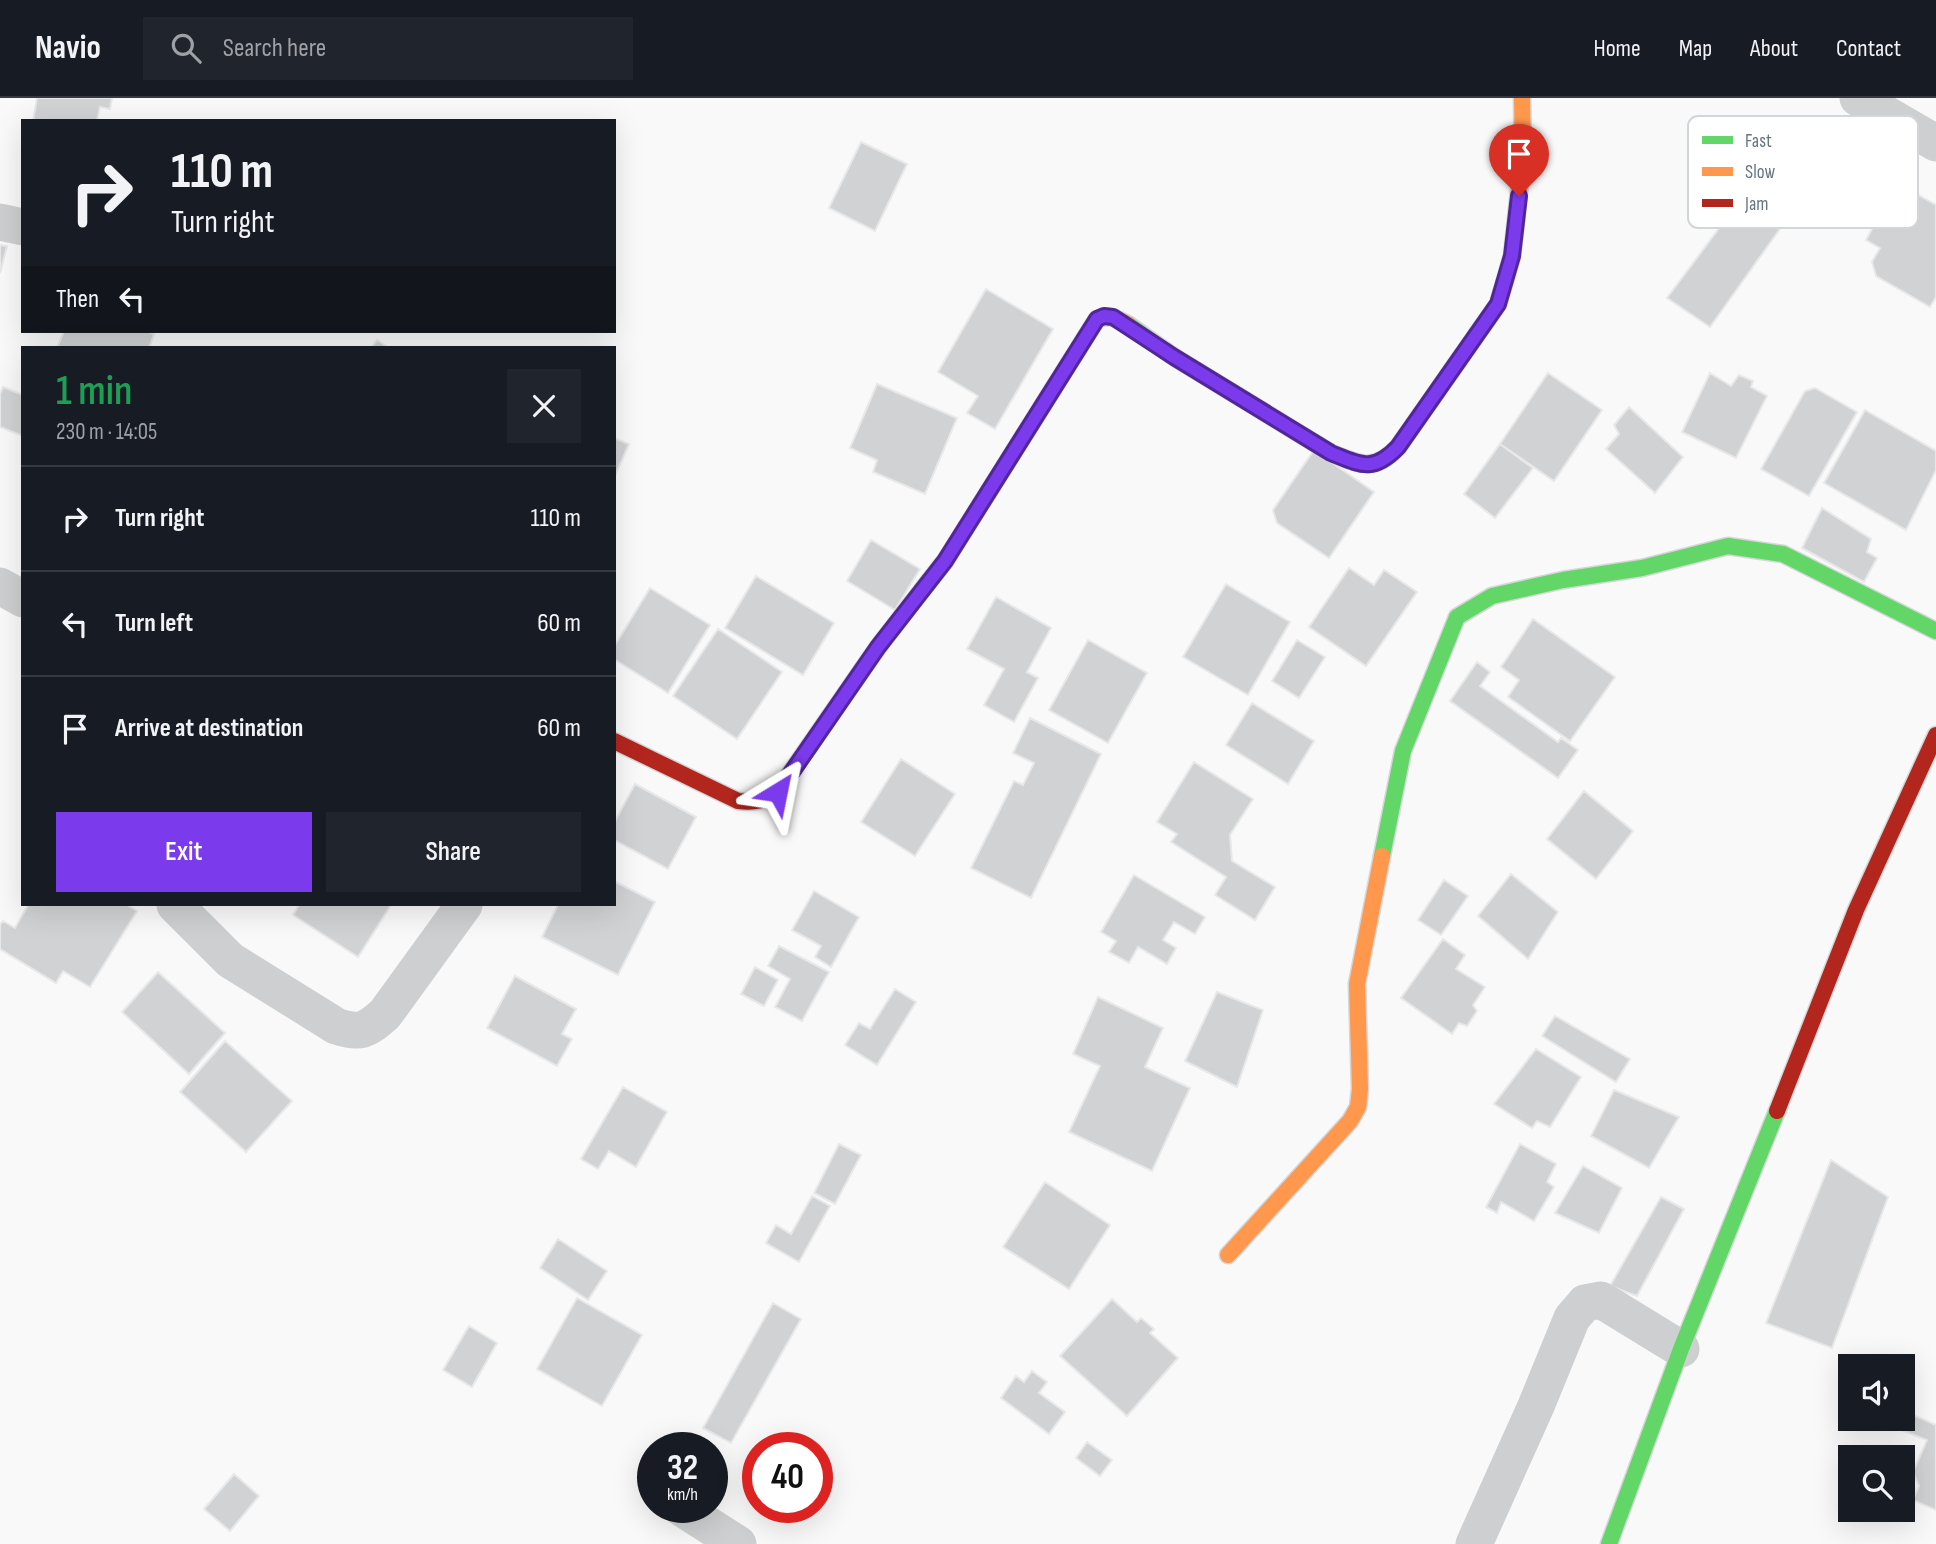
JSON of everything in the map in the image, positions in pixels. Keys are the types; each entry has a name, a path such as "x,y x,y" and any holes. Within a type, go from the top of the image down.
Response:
{"street":[{"path":"616,742 738,801 766,801 778,792 878,647 945,561 1097,319 1104,316 1113,317 1128,325 1174,357 1331,453 1374,465 1387,459 1498,304 1512,256 1517,217 1523,153 1522,98"},
{"path":"1858,98 1889,116"},
{"path":"1918,133 1936,143"},
{"path":"0,222 21,227"},
{"path":"1228,1255 1350,1121 1358,1107 1360,1089 1357,984 1403,751 1457,617 1492,596 1563,580 1642,568 1728,546 1783,554 1936,631"},
{"path":"0,586 21,598"},
{"path":"1609,1544 1681,1349 1856,910 1936,735"},
{"path":"175,906 230,960 336,1026 353,1032 371,1027 385,1014 463,906"},
{"path":"1474,1544 1572,1318 1585,1303 1601,1300 1681,1349"},
{"path":"705,1523 738,1544"}],"building":[{"path":"37,98 112,98 110,109 100,107 97,119 33,119"},
{"path":"861,142 907,164 875,231 829,208"},
{"path":"1918,195 1936,205 1936,297 1930,307 1876,276 1872,262 1880,248 1866,240 1873,228 1918,228"},
{"path":"1719,228 1781,228 1710,327 1667,298"},
{"path":"0,245 7,246 0,273"},
{"path":"986,289 1053,329 995,429 967,413 978,396 938,372"},
{"path":"63,333 154,334 150,346 58,346"},
{"path":"377,340 386,346 372,346"},
{"path":"1548,373 1602,410 1554,481 1500,444"},
{"path":"1710,373 1731,386 1739,375 1753,381 1751,387 1767,396 1736,458 1682,432"},
{"path":"877,384 957,418 925,494 873,472 877,460 850,448"},
{"path":"3,387 21,394 21,435 0,427 0,394"},
{"path":"1815,388 1857,412 1809,496 1761,469 1805,391"},
{"path":"1629,407 1683,457 1655,493 1606,449 1619,434 1614,425"},
{"path":"1865,410 1936,451 1936,470 1906,530 1824,483"},
{"path":"616,439 629,444 616,473"},
{"path":"1500,444 1533,468 1495,518 1464,494"},
{"path":"1314,450 1374,492 1329,558 1277,523 1273,510"},
{"path":"1822,508 1871,539 1867,552 1877,558 1864,582 1802,548"},
{"path":"871,540 920,569 895,610 847,581"},
{"path":"1349,568 1374,585 1384,570 1417,592 1366,666 1309,627"},
{"path":"756,576 834,623 803,675 725,628"},
{"path":"1226,584 1290,622 1248,695 1183,657"},
{"path":"650,588 710,625 668,693 616,660 616,644"},
{"path":"996,597 1051,628 1027,672 1038,678 1014,722 984,705 1004,669 967,649"},
{"path":"1533,619 1615,677 1570,741 1508,697 1519,680 1501,667"},
{"path":"718,629 782,672 737,739 673,696"},
{"path":"1088,640 1147,673 1108,743 1049,710"},
{"path":"1297,640 1325,657 1299,698 1272,681"},
{"path":"1477,662 1490,672 1480,686 1558,742 1561,738 1578,750 1558,778 1450,701"},
{"path":"1252,703 1314,741 1288,784 1226,745"},
{"path":"1030,718 1101,754 1031,898 971,868 1014,781 1023,785 1034,763 1013,753"},
{"path":"901,759 955,794 915,856 861,822"},
{"path":"1194,762 1253,799 1230,835 1232,861 1275,887 1255,920 1215,895 1226,877 1171,842 1177,834 1157,822"},
{"path":"635,784 696,817 668,869 616,841 616,819"},
{"path":"1584,791 1633,831 1596,879 1547,839"},
{"path":"1511,874 1558,912 1528,959 1478,916"},
{"path":"1134,875 1205,917 1195,934 1174,922 1163,940 1176,948 1167,964 1138,947 1129,963 1109,952 1116,941 1101,932"},
{"path":"1444,880 1468,896 1441,935 1418,920"},
{"path":"616,882 655,902 618,975 542,937 558,906 616,906"},
{"path":"814,891 859,917 831,967 815,957 821,946 792,930"},
{"path":"27,906 129,906 137,911 90,987 63,971 56,983 0,949 0,925 3,921 15,928"},
{"path":"298,906 390,906 358,957 293,915"},
{"path":"1443,939 1465,955 1456,969 1485,987 1473,1005 1477,1011 1467,1026 1459,1023 1452,1034 1401,998"},
{"path":"779,946 829,972 802,1021 775,1007 790,979 768,966"},
{"path":"755,967 778,980 764,1006 741,994"},
{"path":"158,972 225,1033 189,1074 122,1012"},
{"path":"515,976 576,1009 562,1034 572,1039 557,1066 487,1028"},
{"path":"895,989 916,1002 877,1065 845,1045 859,1023 870,1029"},
{"path":"1217,992 1263,1010 1237,1087 1185,1061"},
{"path":"1098,997 1163,1028 1145,1067 1190,1088 1152,1171 1069,1132 1100,1066 1073,1054"},
{"path":"1555,1016 1630,1059 1616,1082 1542,1036"},
{"path":"225,1041 292,1101 246,1152 180,1092"},
{"path":"1536,1049 1581,1077 1550,1127 1537,1121 1532,1128 1494,1104"},
{"path":"623,1087 667,1112 636,1167 609,1151 598,1169 581,1159"},
{"path":"1614,1090 1679,1117 1649,1168 1591,1136"},
{"path":"839,1144 861,1155 835,1204 814,1193"},
{"path":"1520,1144 1556,1164 1547,1182 1554,1187 1534,1221 1501,1202 1497,1213 1486,1207"},
{"path":"1831,1160 1888,1197 1832,1348 1766,1323"},
{"path":"1583,1166 1622,1188 1599,1233 1555,1213"},
{"path":"1045,1182 1110,1225 1069,1289 1003,1247"},
{"path":"812,1196 830,1206 799,1262 766,1243 776,1225 791,1234"},
{"path":"1661,1197 1684,1209 1637,1296 1610,1286"},
{"path":"558,1239 607,1271 588,1300 540,1268"},
{"path":"577,1298 642,1335 602,1406 537,1369"},
{"path":"1112,1299 1137,1322 1141,1318 1154,1329 1150,1333 1178,1358 1127,1416 1060,1356"},
{"path":"773,1303 801,1319 731,1443 728,1441 728,1432 710,1432 703,1428"},
{"path":"469,1326 497,1343 472,1387 443,1370"},
{"path":"1032,1371 1047,1382 1039,1393 1065,1412 1049,1434 1001,1398 1016,1376 1024,1382"},
{"path":"1915,1416 1936,1425 1936,1510 1915,1501 1919,1486 1915,1467 1927,1440 1904,1431 1915,1431"},
{"path":"1087,1442 1112,1460 1100,1476 1076,1458"},
{"path":"234,1474 259,1496 230,1531 204,1509"}],"traffic: fast":[{"path":"1129,325 1174,357 1331,453 1367,464 1382,460 1398,447 1482,327"},
{"path":"1382,856 1403,751 1457,617 1492,596 1563,580 1642,568 1728,546 1783,554 1936,631"},
{"path":"1609,1544 1681,1349 1777,1111"}],"traffic: slow":[{"path":"1482,327 1498,304 1512,256 1523,154 1522,98"},
{"path":"922,590 945,561 1097,319 1109,317 1129,325"},
{"path":"1228,1255 1350,1121 1358,1107 1360,1089 1357,984 1382,856"}],"traffic: jam":[{"path":"616,742 738,801 769,797 778,791 878,647 922,590"},
{"path":"1777,1111 1856,910 1936,735"}],"route":[{"path":"778,792 878,647 945,561 1097,319 1104,316 1113,317 1128,325 1174,357 1331,453 1374,465 1387,459 1398,447 1498,304 1512,256 1519,196"}]}
